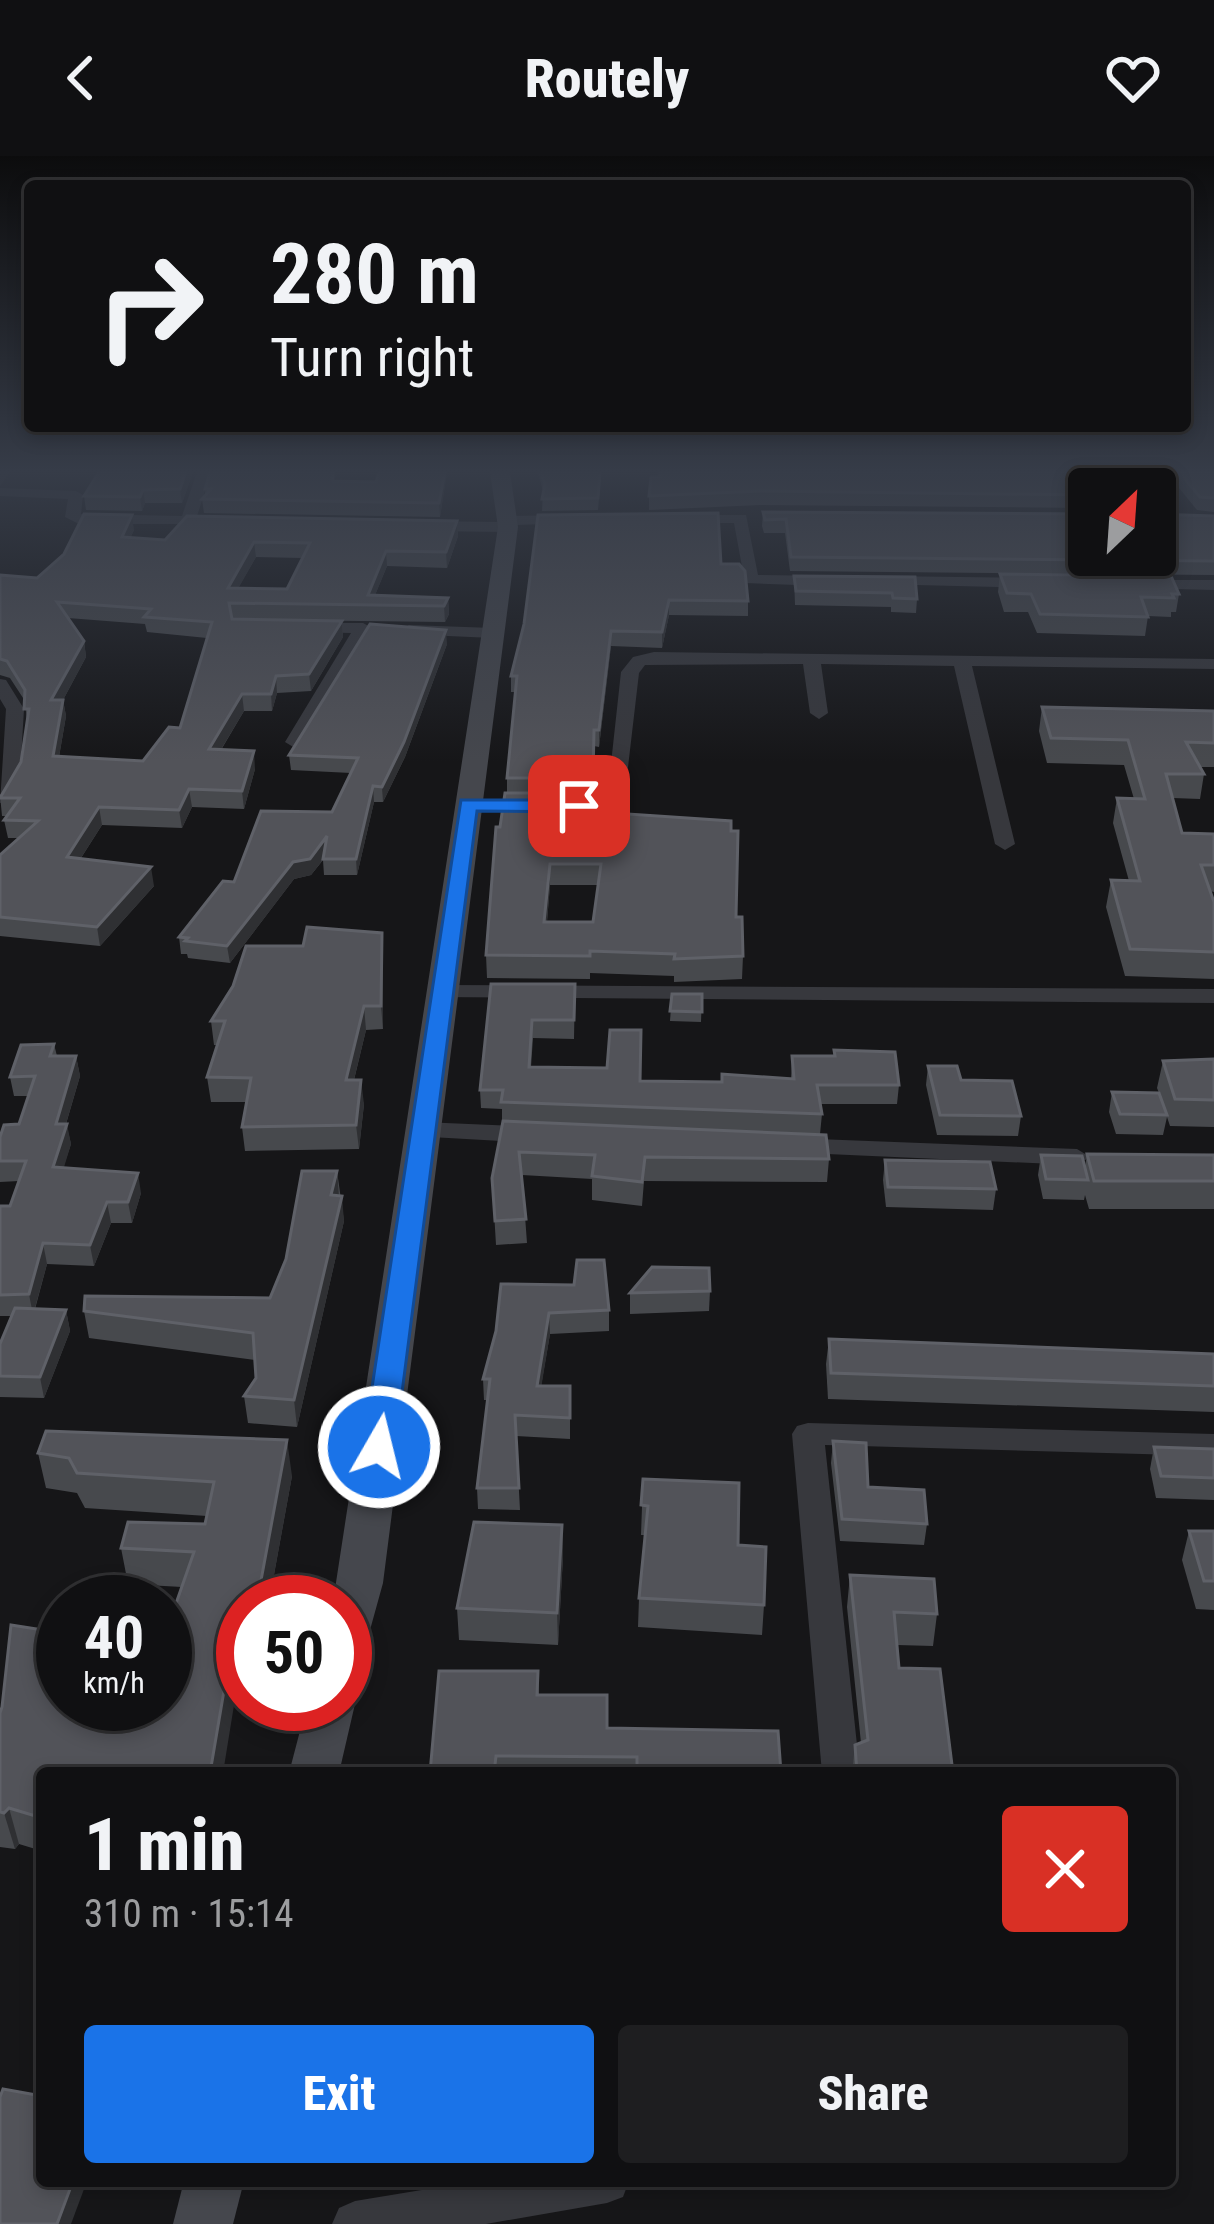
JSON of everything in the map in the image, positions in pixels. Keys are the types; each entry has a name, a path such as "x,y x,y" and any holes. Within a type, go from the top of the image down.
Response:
{"main road":[{"path":"361,1575 502,569"},
{"path":"315,1767 324,1731"},
{"path":"203,2224 212,2187"}],"street":[{"path":"749,569 751,580 844,581"},
{"path":"867,581 1052,584"},
{"path":"1121,584 1214,586"},
{"path":"281,627 493,633"},
{"path":"296,742 363,628"},
{"path":"468,805 616,806 630,673 639,661 654,657 1214,664"},
{"path":"811,660 819,713"},
{"path":"962,662 1005,844"},
{"path":"0,684 15,709 10,777 0,797"},
{"path":"440,992 1214,996"},
{"path":"422,1130 555,1136"},
{"path":"761,1145 1095,1158"},
{"path":"840,1767 808,1434 1214,1445"},
{"path":"355,2224 572,2187"}],"building":[{"path":"48,569 239,569 228,588 287,589 297,569 379,569 368,595 448,598 444,606 229,603 232,619 342,621 309,674 276,676 271,694 242,694 209,749 254,751 242,791 189,789 179,810 99,807 67,857 151,867 97,927 0,917 0,855 38,821 4,820 20,798 0,798 21,762 29,709 24,709 25,690 7,661 0,659 0,575 37,578","holes":["57,602 151,609 144,617 212,622 180,728 169,727 143,761 53,756 63,700 51,700 84,641"]},
{"path":"531,569 745,571 748,601 669,600 662,632 611,631 599,730 594,730 593,778 507,778 517,676 511,676"},
{"path":"1000,574 1171,576 1179,594 1141,597 1148,617 1040,614 1031,594 1007,593"},
{"path":"794,576 915,577 917,599 893,598 892,593 796,591"},
{"path":"370,624 446,630 404,742 382,787 373,786 356,859 323,859 327,836 310,859 293,862 227,946 185,941 188,938 179,937 223,881 234,882 261,811 332,812 358,758 289,755"},
{"path":"1042,707 1214,711 1214,743 1186,742 1204,774 1166,774 1182,833 1214,834 1214,865 1201,865 1214,902 1214,952 1130,949 1111,880 1140,881 1117,798 1145,799 1128,740 1051,738"},
{"path":"505,793 565,793 565,821 614,822 614,813 731,821 731,831 738,831 736,917 742,917 743,956 674,959 675,954 590,951 590,956 486,955 496,827 500,827","holes":["550,864 601,864 593,922 544,922"]},
{"path":"307,927 382,933 381,1006 364,1006 346,1080 361,1080 356,1125 242,1127 251,1078 207,1077 225,1021 211,1021 233,986 246,946 303,946"},
{"path":"491,984 575,984 574,1020 532,1020 529,1067 607,1068 610,1030 641,1030 640,1081 722,1082 722,1074 794,1079 792,1056 835,1056 834,1050 895,1052 899,1085 817,1085 822,1114 501,1102 503,1090 480,1090"},
{"path":"672,994 702,994 702,1012 670,1011"},
{"path":"54,1044 50,1056 76,1056 56,1124 67,1124 53,1167 138,1173 128,1202 107,1202 90,1245 43,1243 29,1294 0,1295 0,1206 10,1206 26,1161 0,1161 0,1137 4,1125 19,1124 35,1076 10,1077 21,1045"},
{"path":"1214,1059 1214,1100 1175,1099 1163,1061"},
{"path":"928,1066 957,1066 961,1080 1012,1081 1021,1116 940,1115"},
{"path":"1112,1092 1159,1093 1167,1115 1120,1114"},
{"path":"503,1121 826,1135 829,1159 645,1157 642,1182 592,1176 595,1155 519,1152 526,1219 495,1221 492,1178"},
{"path":"1087,1154 1214,1155 1214,1181 1094,1181"},
{"path":"1041,1155 1082,1156 1088,1180 1046,1179"},
{"path":"885,1160 990,1162 996,1189 888,1187"},
{"path":"302,1171 337,1171 331,1195 342,1196 294,1400 244,1396 256,1378 253,1333 84,1311 85,1296 270,1298 286,1259"},
{"path":"577,1260 604,1260 609,1310 549,1313 537,1386 570,1386 570,1418 515,1415 519,1488 477,1488 490,1379 483,1379 496,1331 501,1284 574,1285"},
{"path":"652,1267 709,1268 710,1291 630,1293"},
{"path":"15,1308 66,1310 40,1377 0,1376 0,1344"},
{"path":"829,1339 1214,1354 1214,1386 831,1373"},
{"path":"46,1431 287,1440 262,1575 216,1575 217,1731 211,1767 36,1767 36,1816 9,1808 4,1813 0,1812 0,1713 11,1625 36,1629 36,1731 192,1731 192,1575 186,1575 194,1552 121,1548 128,1522 205,1524 214,1482 77,1473 69,1458 38,1453"},
{"path":"833,1441 866,1443 868,1487 924,1490 927,1524 842,1519"},
{"path":"1154,1447 1214,1449 1214,1478 1161,1476"},
{"path":"643,1479 739,1483 738,1545 766,1547 764,1605 639,1598 648,1506 641,1505"},
{"path":"474,1522 562,1525 557,1613 457,1608"},
{"path":"1189,1531 1214,1531 1214,1581 1204,1581"},
{"path":"850,1575 934,1579 937,1614 894,1612 899,1668 940,1669 952,1767 857,1767 855,1745 868,1740"},
{"path":"439,1671 538,1671 537,1695 607,1695 607,1728 778,1731 781,1767 637,1767 637,1757 496,1756 495,1767 431,1767"},
{"path":"3,2089 36,2095 36,2187 71,2187 57,2224 0,2224"}],"route":[{"path":"379,1447 468,805 579,806"}]}
